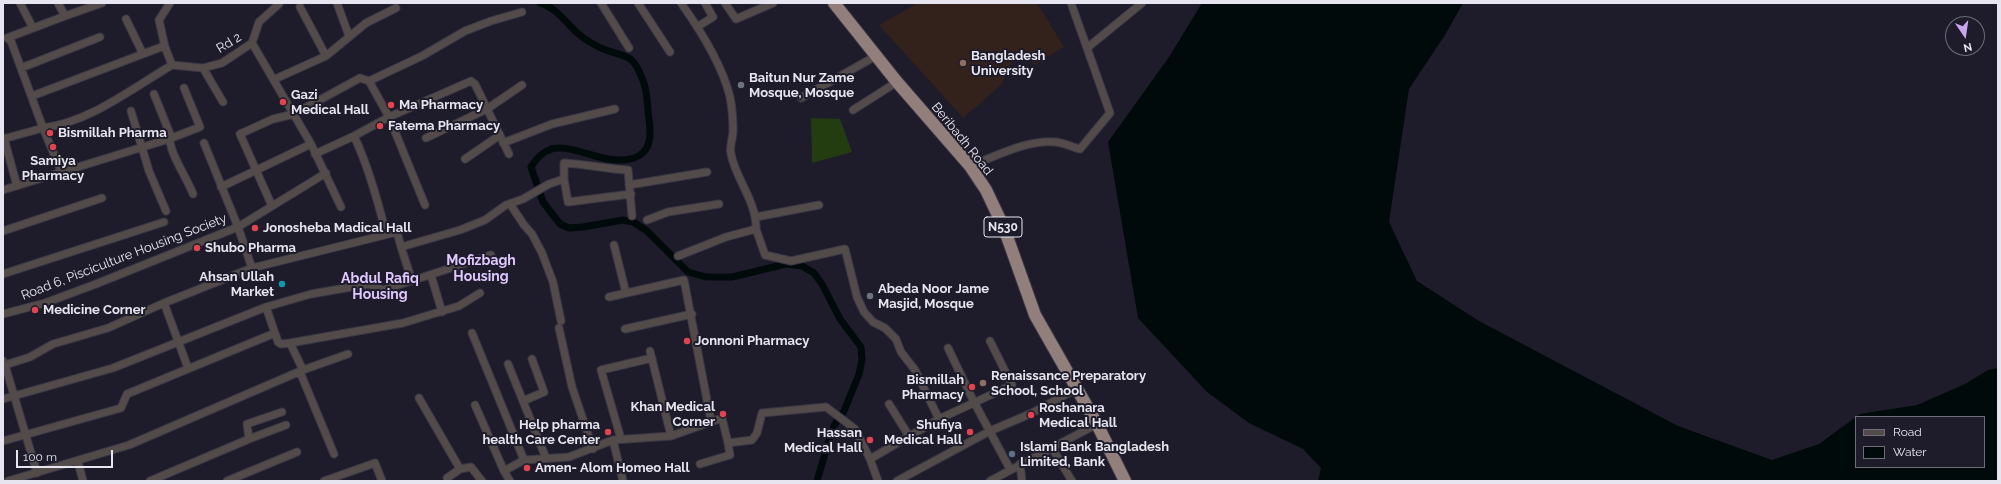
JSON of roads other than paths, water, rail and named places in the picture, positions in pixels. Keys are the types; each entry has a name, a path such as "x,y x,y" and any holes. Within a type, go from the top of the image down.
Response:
{"highway":[{"name":"Beribadh Road","path":"834,3 897,82 970,166 986,190 1004,228 1036,315 1076,389 1097,424 1125,481"}],"street":[{"path":"20,3 33,28"},
{"path":"58,3 65,16"},
{"path":"4,37 102,3"},
{"path":"17,186 4,139 43,128 61,125 99,109 172,65 164,46 160,20 170,3"},
{"path":"278,3 279,4 259,22 252,43 275,79 311,144 341,207"},
{"path":"337,3 350,36"},
{"path":"601,3 629,48"},
{"path":"638,3 670,52"},
{"path":"697,27 713,16 705,3"},
{"path":"725,3 736,19 773,3"},
{"path":"1087,48 1142,3"},
{"path":"684,4 713,56 730,98 733,132 730,142 731,154 756,217 756,228 765,255 790,261 845,249 857,297 864,312 873,322 885,328 896,339 901,352 915,370 939,419"},
{"path":"970,166 1003,153 1040,143 1056,142 1080,149 1110,113 1073,4"},
{"path":"300,7 326,56"},
{"path":"275,79 326,56 366,23 396,8"},
{"path":"369,81 422,56 465,31 491,21 522,12"},
{"path":"126,19 143,54"},
{"path":"4,37 11,41 43,128 61,171"},
{"path":"21,68 100,37"},
{"name":"Rd 2","path":"172,65 203,68 222,63 252,43"},
{"path":"32,96 164,46"},
{"path":"801,98 876,56"},
{"path":"203,68 223,102"},
{"path":"272,206 240,134 274,119 294,114 360,78 369,81 389,116 425,204"},
{"path":"315,154 354,136 389,116 471,81 487,109 509,154"},
{"path":"853,110 897,82"},
{"path":"426,138 487,109 522,85"},
{"path":"3,190 169,139 200,127 184,88"},
{"path":"154,94 170,134 169,139 174,154 193,194"},
{"path":"503,143 552,124 616,109"},
{"path":"131,111 149,171 166,211"},
{"path":"354,136 362,153 378,199 386,234"},
{"path":"465,159 500,136"},
{"path":"204,142 238,227 252,268"},
{"path":"221,187 311,144"},
{"path":"631,194 568,202 564,179 564,163 585,164 608,169 628,170 631,194 632,216"},
{"path":"629,185 707,172"},
{"name":"Road 6, Pisciculture Housing Society","path":"3,314 45,302 96,284 238,227 326,174"},
{"path":"401,247 460,230 484,220 499,209 523,199 549,184 564,179"},
{"path":"3,231 102,198"},
{"path":"510,204 524,226 532,234 542,253 553,282 572,387 593,449"},
{"path":"647,220 668,212 719,204"},
{"path":"756,217 819,205"},
{"path":"3,274 164,222"},
{"path":"678,256 726,237 756,228"},
{"path":"36,473 26,434 4,363 30,357 53,344 108,328 164,303 252,268 386,234 397,232 412,281"},
{"path":"614,245 626,293"},
{"path":"3,399 113,368 266,307 311,294 369,284 383,290 491,255"},
{"path":"431,275 442,312"},
{"path":"609,297 684,280 692,314 711,421"},
{"path":"266,307 279,344 403,323 459,306 480,293"},
{"path":"164,303 188,368"},
{"path":"625,329 692,314"},
{"path":"3,441 121,408 127,394 275,332"},
{"path":"472,334 524,460"},
{"path":"870,459 939,419 1012,385 990,341"},
{"path":"290,342 334,454"},
{"path":"948,348 974,402 1010,469"},
{"path":"8,481 78,462 129,445 301,371 348,354"},
{"path":"623,481 617,440 601,370 651,354 671,436"},
{"path":"523,401 544,392 532,359"},
{"path":"508,364 546,458"},
{"path":"897,481 990,431 1032,413 1076,389"},
{"path":"419,398 460,469"},
{"path":"888,404 909,436"},
{"path":"475,405 504,471 510,481"},
{"path":"728,443 752,440 755,437 762,412 826,407 852,425 870,459 878,481"},
{"path":"249,439 247,424 282,412"},
{"path":"504,471 524,460 569,457 617,440 671,436 722,418 730,455 700,464"},
{"path":"990,481 1097,424"},
{"path":"150,481 286,425"},
{"path":"1052,448 1072,481"},
{"path":"227,481 297,452"},
{"path":"78,462 83,481"},
{"path":"324,481 375,463 382,481"},
{"path":"1020,464 1022,481"},
{"path":"447,478 460,469 471,467 482,481"}],"water":[{"path":"1202,3 1463,3 1445,35 1409,89 1389,222 1417,281 1479,321 1678,426 1772,460 1819,444 1855,418 1855,468 1985,468 1985,416 1857,416 1860,414 1917,405 1965,384 1988,370 1998,368 1998,481 1318,481 1321,468 1303,449 1249,423 1207,392 1138,318 1108,142 1169,57"}],"waterway":[{"path":"540,3 550,7 575,31 590,42 632,60 644,83 650,125 650,136 647,147 640,155 634,158 611,160 570,149 560,148 548,150 537,159 531,167 543,202 560,224 569,228 623,220 633,222 647,231 688,272 706,277 732,277 786,264 802,266 814,273 822,284 840,319 861,347 862,360 859,374 844,411 835,424 817,481"}],"place":[{"name":"Bangladesh University","path":"963,63"},
{"name":"Baitun Nur Zame Mosque, Mosque","path":"741,85"},
{"name":"Gazi Medical Hall","path":"283,102"},
{"name":"Ma Pharmacy","path":"391,105"},
{"name":"Fatema Pharmacy","path":"380,126"},
{"name":"Bismillah Pharma","path":"50,133"},
{"name":"Samiya Pharmacy","path":"53,147"},
{"name":"Jonosheba Madical Hall","path":"255,228"},
{"name":"Shubo Pharma","path":"197,248"},
{"name":"Ahsan Ullah Market","path":"282,284"},
{"name":"Abeda Noor Jame Masjid, Mosque","path":"870,296"},
{"name":"Medicine Corner","path":"35,310"},
{"name":"Jonnoni Pharmacy","path":"687,341"},
{"name":"Renaissance Preparatory School, School","path":"983,383"},
{"name":"Bismillah Pharmacy","path":"972,387"},
{"name":"Khan Medical Corner","path":"723,414"},
{"name":"Roshanara Medical Hall","path":"1031,415"},
{"name":"Help pharma health Care Center","path":"608,432"},
{"name":"Shufiya Medical Hall","path":"970,432"},
{"name":"Hassan Medical Hall","path":"870,440"},
{"name":"Islami Bank Bangladesh Limited, Bank","path":"1012,454"},
{"name":"Amen- Alom Homeo Hall","path":"527,468"}],"district":[{"name":"Mofizbagh Housing","path":"481,270"},
{"name":"Abdul Rafiq Housing","path":"380,288"}]}
